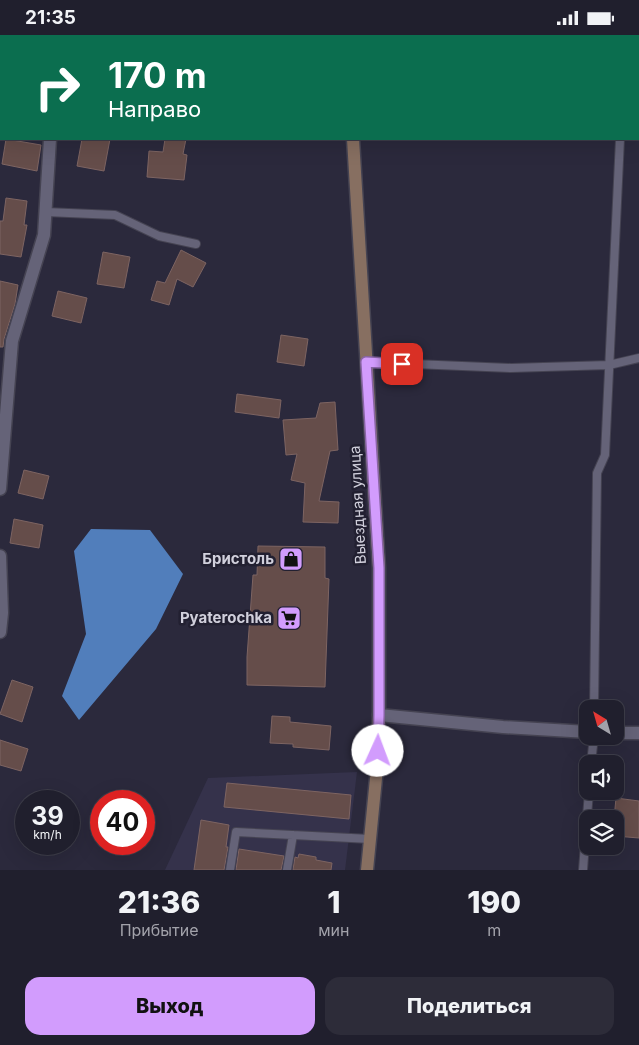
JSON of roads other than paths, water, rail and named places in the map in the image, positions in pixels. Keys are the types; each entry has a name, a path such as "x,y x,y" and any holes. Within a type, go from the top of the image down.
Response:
{"street":[{"path":"0,489 12,341 44,235 50,140"},
{"name":"Выездная улица","path":"353,140 379,568 377,768 367,870"},
{"path":"0,556 2,613 0,632"},
{"path":"379,715 502,727 579,731"},
{"path":"624,733 639,733"}],"lane":[{"path":"594,700 597,473 605,455 620,140"},
{"path":"46,211 115,215 159,236 196,244"},
{"path":"366,362 511,368 609,365 639,358"},
{"path":"583,870 588,800"},
{"path":"230,870 236,832 370,839"},
{"path":"287,870 293,835"}],"water":[{"path":"91,529 150,530 183,574 156,629 79,720 62,696 86,634 74,551"}],"place":[{"name":"Бристоль","path":"291,559"},
{"name":"Pyaterochka","path":"289,618"}]}
